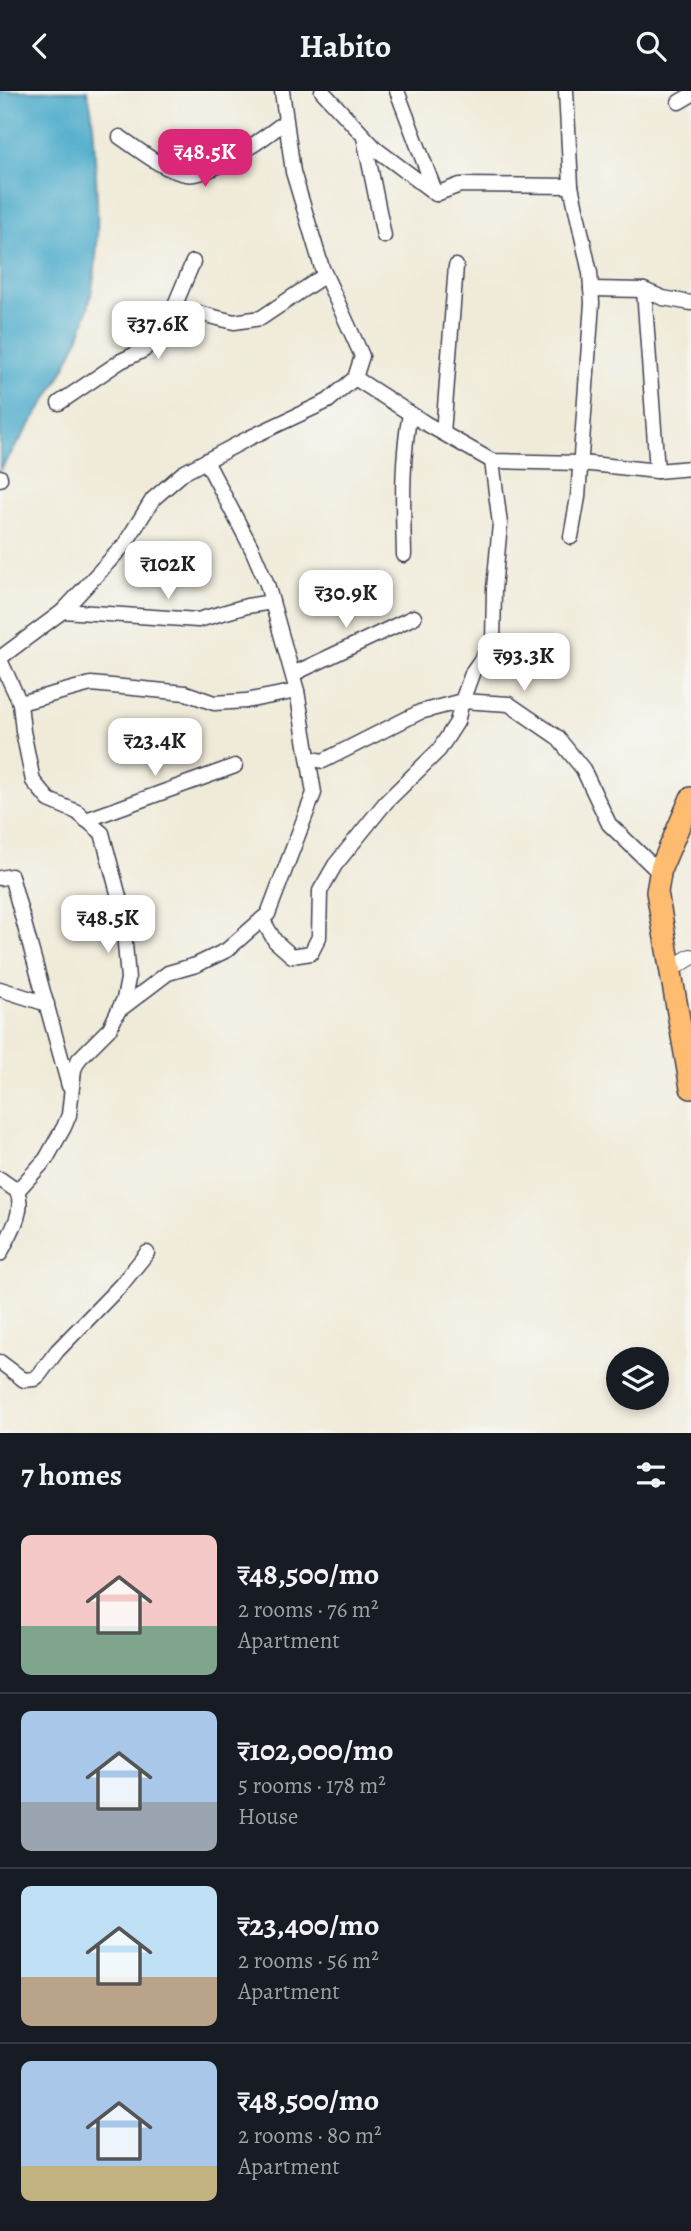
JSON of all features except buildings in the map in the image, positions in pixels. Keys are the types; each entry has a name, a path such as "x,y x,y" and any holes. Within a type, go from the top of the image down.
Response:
{"main road":[{"path":"691,798 660,873 657,893 691,1088"}],"street":[{"path":"17,1191 41,1165 59,1137 69,1115 72,1076 79,1059 108,1031 121,1009 128,979 122,908 102,833 77,812 49,800 33,781 20,703 0,659 63,611 125,544 153,499 183,473 328,401 355,378 362,356 325,275 293,171 282,91"},
{"path":"322,91 376,149 436,194"},
{"path":"397,91 436,194"},
{"path":"566,91 571,186 592,289 581,463 571,537"},
{"path":"120,138 162,164 187,175 214,169 285,123"},
{"path":"364,136 384,236"},
{"path":"436,194 460,185 571,186"},
{"path":"59,403 121,361 144,350 174,307 193,262"},
{"path":"443,433 456,266"},
{"path":"174,307 234,322 261,318 325,275"},
{"path":"592,289 645,290 663,298 691,303"},
{"path":"645,290 657,471"},
{"path":"355,378 410,414 492,461 581,463 657,471 691,468"},
{"path":"404,555 403,482 410,414"},
{"path":"121,1009 168,973 196,965 227,950 268,914 314,793 297,691 272,602 252,549 206,461"},
{"path":"262,919 275,941 292,956 311,953 319,937 320,891 330,874 386,802 439,750 457,722 474,671 493,643 494,589 500,524 492,461"},
{"path":"63,611 198,620 272,602"},
{"path":"293,674 414,617"},
{"path":"20,703 91,684 186,694 214,703 246,701 297,691"},
{"path":"309,758 323,761 420,712 462,701 509,703 557,737 583,769 609,824 660,873"},
{"path":"86,820 235,766"},
{"path":"0,878 11,876 70,1091"},
{"path":"669,971 691,957"},
{"path":"0,989 47,1004"},
{"path":"0,1179 17,1191 20,1201 19,1212 0,1254"},
{"path":"0,1362 24,1380 36,1378 78,1326 129,1277 147,1253"}],"water":[{"path":"0,91 87,91 94,134 97,220 96,263 83,326 50,394 0,470"}]}
